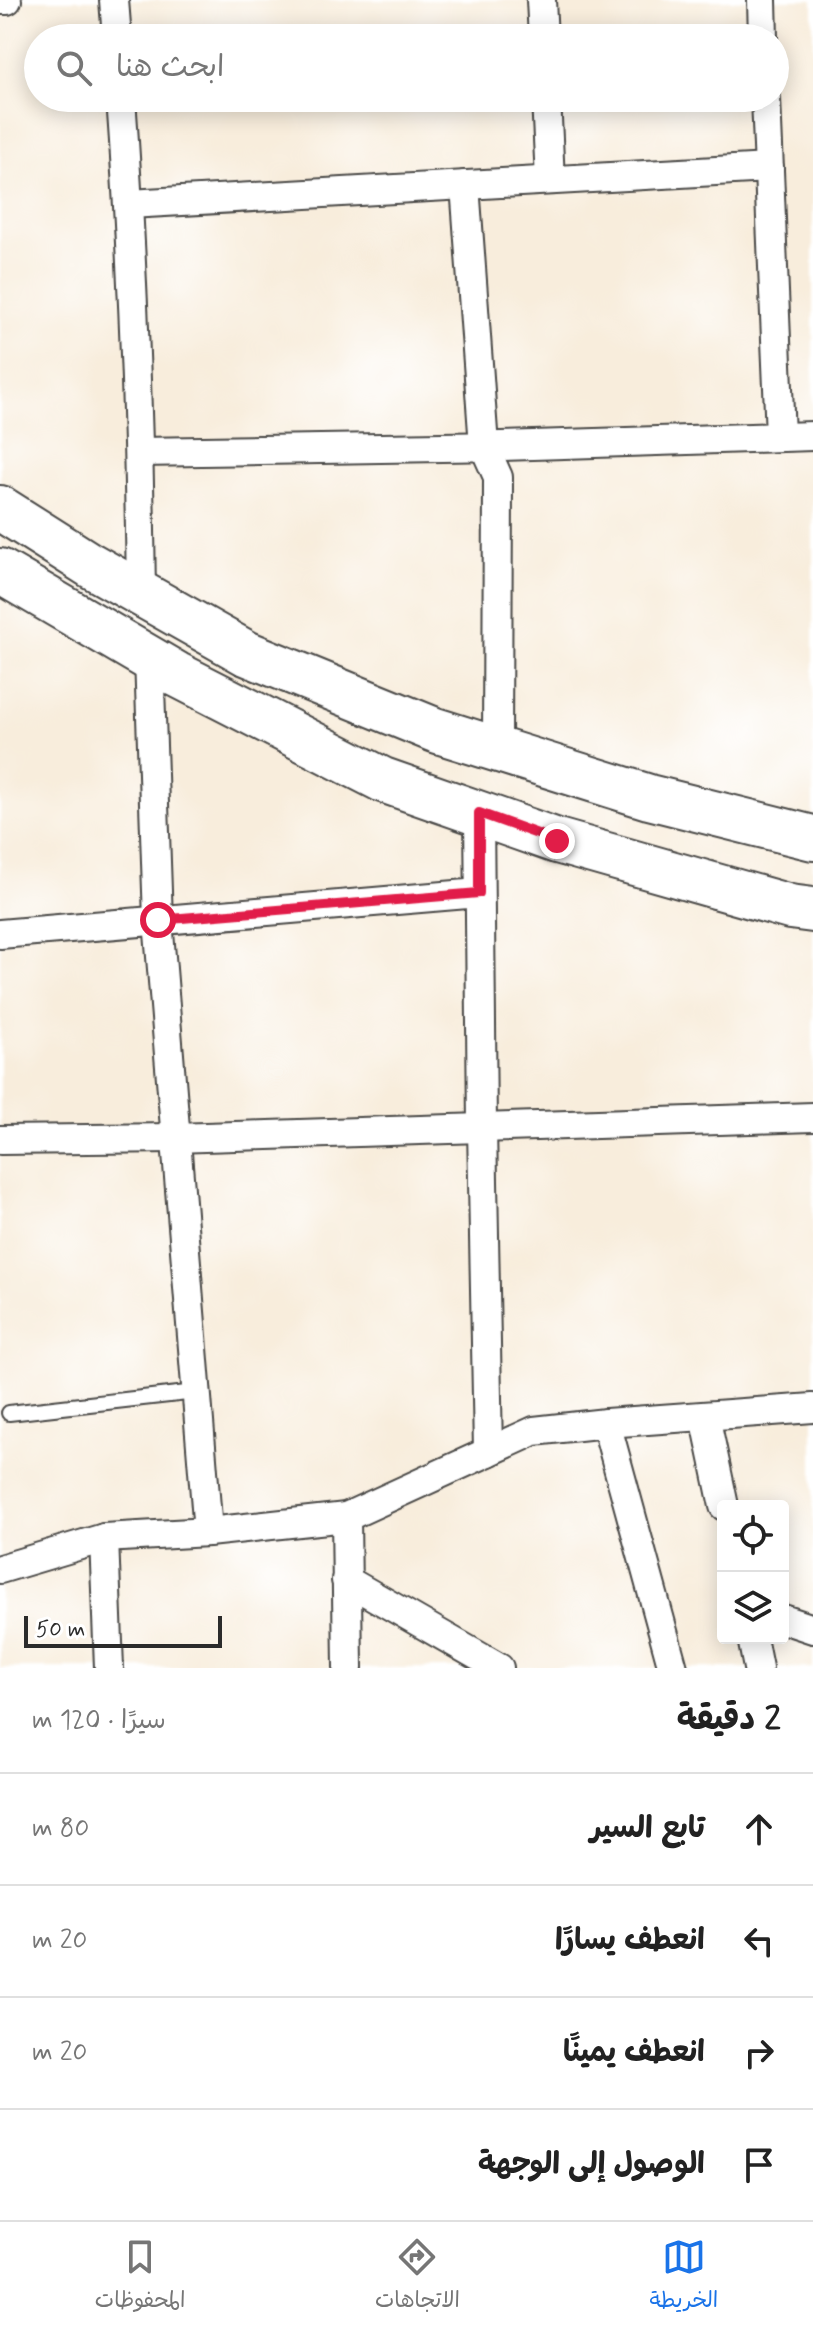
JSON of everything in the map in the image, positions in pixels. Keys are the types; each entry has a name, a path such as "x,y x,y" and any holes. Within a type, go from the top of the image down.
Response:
{"main road":[{"path":"0,508 90,565 246,653 435,730 649,797 813,838"},
{"path":"0,571 149,658 383,780 557,841 790,907 813,910"}],"street":[{"path":"0,0 7,0"},
{"path":"114,0 116,24"},
{"path":"541,0 542,24"},
{"path":"762,0 763,24"},
{"path":"122,112 139,452 141,594"},
{"path":"547,112 550,180"},
{"path":"767,112 780,436"},
{"path":"129,204 769,168"},
{"path":"465,185 484,446 498,477 497,750"},
{"path":"139,452 813,436"},
{"path":"149,658 158,920 208,1532"},
{"path":"479,813 488,1452"},
{"path":"0,934 479,893"},
{"path":"0,1140 175,1138 813,1117"},
{"path":"0,1569 104,1538 208,1532 346,1517 534,1431 813,1408"},
{"path":"705,1416 723,1500"},
{"path":"606,1423 673,1668"},
{"path":"346,1517 348,1668"},
{"path":"104,1538 109,1668"},
{"path":"346,1580 499,1668"},
{"path":"789,1621 813,1629"},
{"path":"753,1644 758,1668"}],"lane":[{"path":"9,1413 196,1392"}],"route":[{"path":"158,920 479,893 479,813 557,841"}]}
